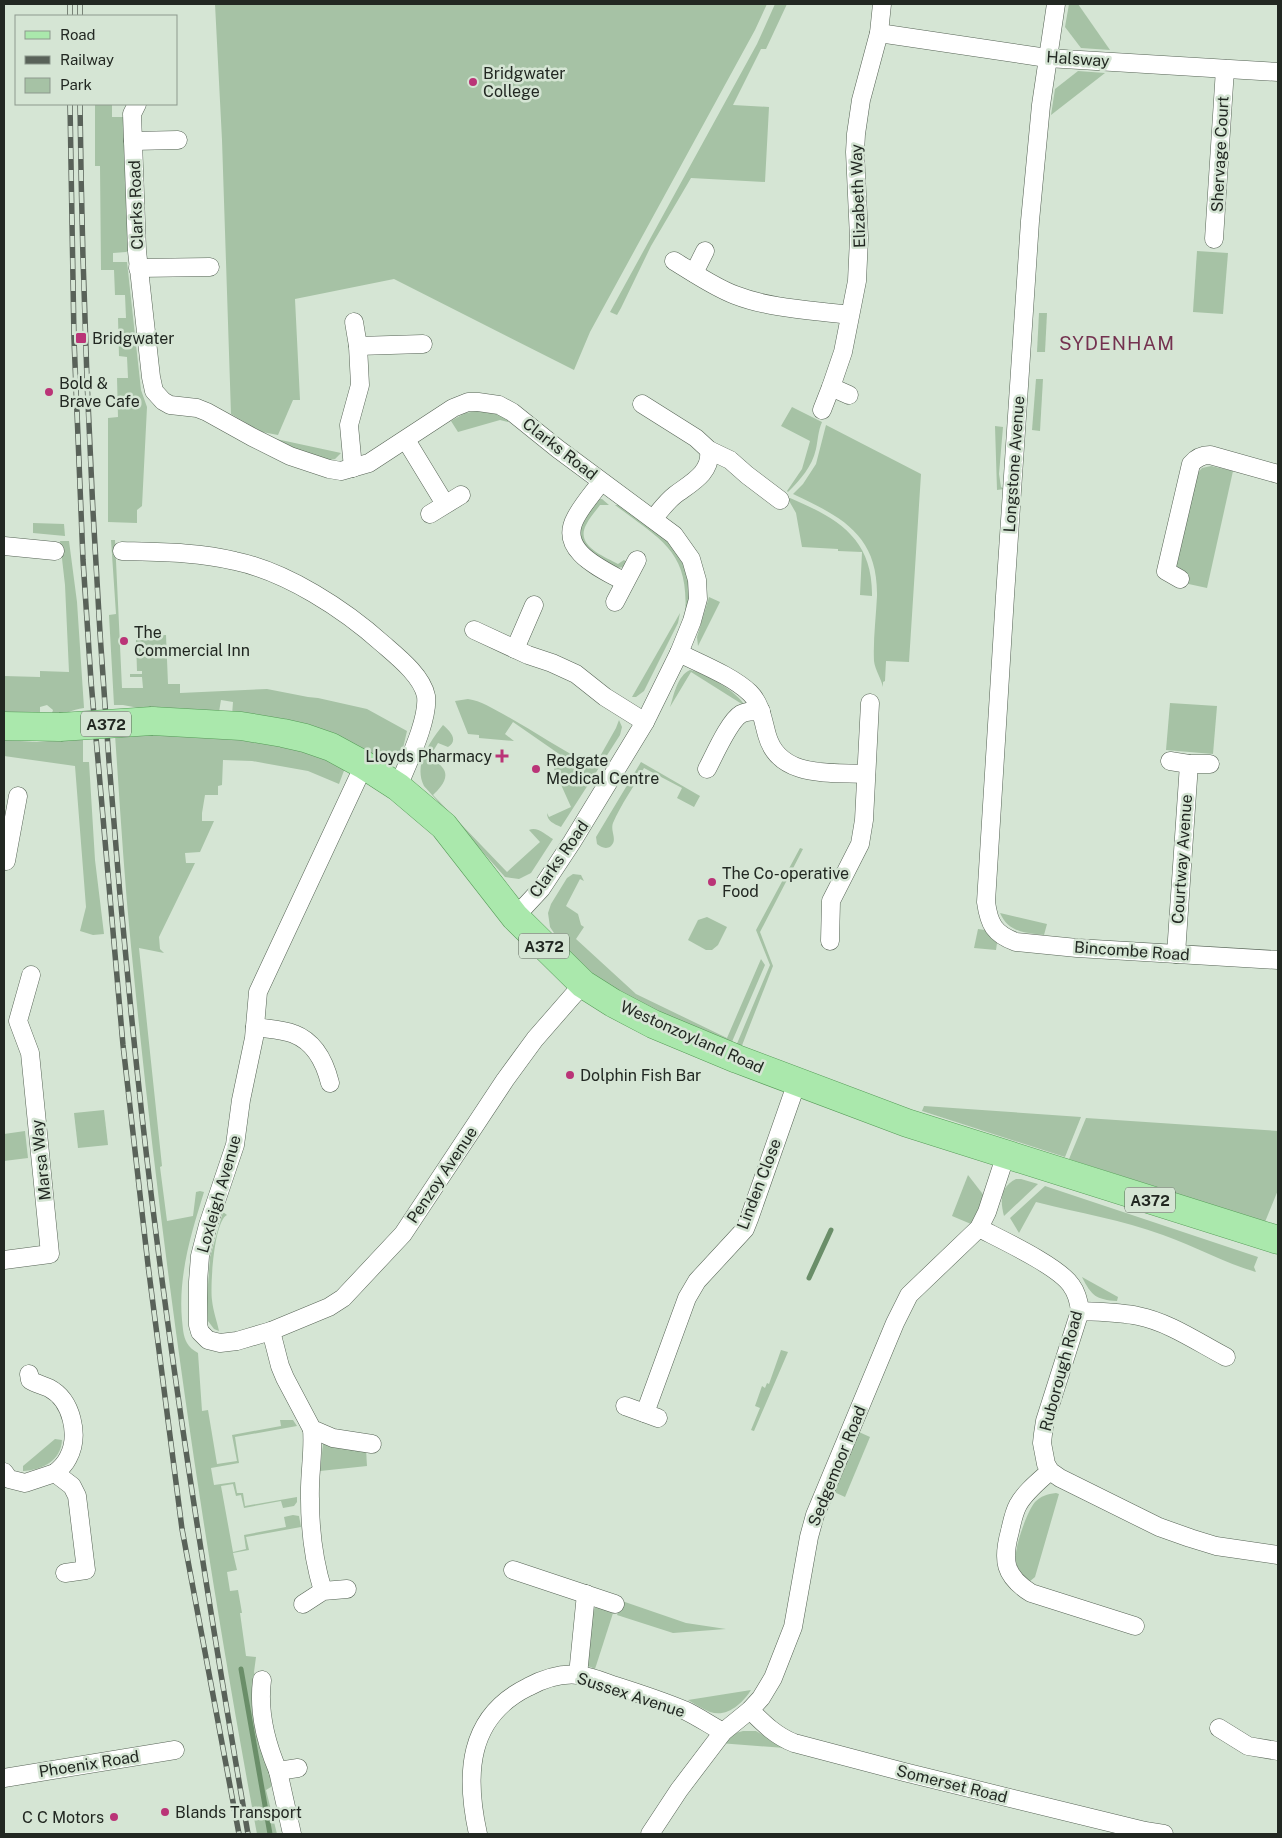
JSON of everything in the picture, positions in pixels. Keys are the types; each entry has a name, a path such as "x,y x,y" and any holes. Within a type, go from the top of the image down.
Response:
{"main road":[{"name":"Westonzoyland Road","path":"4,726 60,727 152,721 241,726 305,738 331,747 398,787 444,826 515,917 583,984 613,1003 653,1024 797,1082 907,1122 1278,1240"}],"street":[{"name":"Elizabeth Way","path":"822,410 843,352 859,260 855,152 858,114 879,32 882,4"},
{"name":"Longstone Avenue","path":"992,926 986,902 1030,221 1041,105 1056,4"},
{"name":"Halsway","path":"879,32 1048,58 1278,72"},
{"name":"Shervage Court","path":"1214,239 1225,69"},
{"name":"Clarks Road","path":"137,105 132,114 138,268 151,377 154,391 158,398 170,405 197,408 290,456 341,471 369,462 406,440 453,408 468,402 499,405 512,412 601,482 674,535 691,559 697,580 698,599 696,611 679,653 645,722 567,850 541,888 515,917"},
{"name":"Clarks Road","path":"133,141 178,140"},
{"path":"694,272 705,251"},
{"path":"674,261 727,292 750,300 849,315"},
{"name":"Clarks Road","path":"138,268 210,267"},
{"path":"353,468 349,425 360,385 358,346 354,322"},
{"path":"358,346 423,344"},
{"path":"831,388 849,395"},
{"path":"642,404 696,438 709,450 730,460 780,500"},
{"path":"406,440 438,509 461,495"},
{"path":"653,519 665,504 704,471 709,460 709,450"},
{"path":"1180,579 1166,571 1173,534 1191,464 1194,460 1200,456 1210,455 1278,474"},
{"path":"601,482 576,517 573,526 574,546 581,555 625,582"},
{"path":"4,546 55,550"},
{"path":"122,551 221,558 254,566 302,587 341,611 374,636 408,668 422,684 426,695 421,728 398,787"},
{"path":"615,602 637,560"},
{"path":"515,648 534,605"},
{"path":"474,630 576,674 645,722"},
{"path":"679,653 718,673 750,693 761,711 767,736 773,750 785,762 809,771 866,774"},
{"path":"830,941 831,901 860,844 870,703"},
{"path":"707,769 722,739 739,716 746,712 761,711"},
{"path":"1170,761 1189,764 1210,764"},
{"name":"Courtway Avenue","path":"1176,954 1189,764"},
{"name":"Loxleigh Avenue","path":"200,1332 198,1282 200,1256 208,1225 235,1145 241,1100 255,1027 258,992 364,765"},
{"path":"6,861 8,822 18,796"},
{"name":"Bincombe Road","path":"992,926 1007,939 1016,942 1278,960"},
{"name":"Marsa Way","path":"4,1260 50,1254 30,1053 11,1019 31,975"},
{"name":"Penzoy Avenue","path":"200,1332 208,1340 220,1343 247,1339 338,1303 403,1234 505,1080 535,1039 583,984"},
{"path":"255,1027 294,1034 314,1048 332,1070"},
{"name":"Linden Close","path":"625,1406 651,1416 687,1298 697,1281 744,1229 749,1220 797,1082"},
{"name":"Sedgemoor Road","path":"650,1834 679,1790 723,1732 750,1710 761,1698 773,1678 790,1637 808,1537 815,1515 895,1323 909,1295 979,1228 987,1212 1006,1154"},
{"name":"Ruborough Road","path":"979,1228 1065,1278 1076,1294 1080,1311 1045,1421 1042,1443 1046,1464 1050,1471"},
{"path":"1080,1311 1139,1316 1178,1332 1226,1357"},
{"path":"271,1331 285,1378 312,1429 310,1498 318,1568 323,1591"},
{"path":"4,1472 9,1479 26,1483 55,1473 69,1457 73,1440 69,1411 58,1396 49,1388 30,1380 29,1374"},
{"path":"312,1429 334,1438 372,1444"},
{"path":"1135,1626 1031,1593 1018,1585 1010,1575 1005,1548 1017,1506 1050,1471 1060,1478 1159,1527 1216,1546 1278,1555"},
{"path":"55,1473 72,1486 77,1496 86,1570 66,1573"},
{"path":"513,1570 615,1604"},
{"path":"304,1604 323,1591 347,1589"},
{"path":"578,1675 586,1594"},
{"name":"Sussex Avenue","path":"478,1834 473,1800 473,1754 486,1721 504,1701 520,1691 553,1678 578,1675 684,1710 723,1732"},
{"path":"262,1680 260,1696 269,1750 278,1771 292,1834"},
{"name":"Somerset Road","path":"750,1710 772,1732 794,1743 904,1772 1164,1834"},
{"path":"1219,1728 1248,1746 1278,1752"},
{"name":"Phoenix Road","path":"4,1778 175,1750"},
{"path":"278,1771 298,1768"}],"green space":[{"path":"215,4 767,4 755,30 590,332 574,370 394,279 295,299 300,400 293,400 278,435 262,432 231,414 222,140"},
{"path":"775,4 787,4 766,49 761,49 733,105 769,107 765,182 691,178 651,246 617,315 610,312 757,44"},
{"path":"1069,4 1078,4 1110,50 1081,48 1065,27"},
{"path":"1078,71 1105,73 1051,115 1055,89"},
{"path":"95,105 112,105 112,117 126,117 131,249 126,252 113,253 113,262 127,262 141,390 147,407 142,506 137,510 137,523 108,522 108,418 118,417 117,378 128,378 127,357 119,356 118,318 126,318 125,295 115,295 114,270 101,270 100,166 95,166"},
{"path":"1197,251 1228,253 1223,314 1193,312"},
{"path":"1039,313 1047,313 1045,352 1037,352"},
{"path":"1036,379 1043,379 1040,431 1032,430"},
{"path":"792,407 822,422 812,462 788,492 802,469 810,441 781,426"},
{"path":"484,410 495,411 510,420 508,422 500,420 458,432 451,421 465,413"},
{"path":"826,425 921,474 909,662 886,661 883,687 874,661 877,596 876,575 871,558 864,543 841,520 811,502 793,494 803,484 816,464"},
{"path":"995,426 1003,427 999,474 1001,487 1004,489 997,490"},
{"path":"267,437 341,453 335,459 321,459"},
{"path":"1211,466 1233,471 1207,588 1184,583 1175,564 1195,476 1202,468"},
{"path":"790,498 823,514 849,533 859,545 866,559 871,576 872,596 860,595 862,552 802,547 796,513 788,499"},
{"path":"598,499 602,499 609,505 600,505 590,517 584,532 584,539 593,549 618,564 624,560 627,562 624,567 617,568 585,549 580,534 581,524"},
{"path":"615,505 619,505 643,521 666,540 683,562 689,575 691,593 685,616 683,576 670,550 646,528"},
{"path":"33,523 64,524 65,536 33,533"},
{"path":"111,540 115,540 122,688 143,688 142,677 130,677 130,674 142,674 142,671 137,671 136,640 143,640 143,636 166,635 168,684 180,684 180,693 267,689 367,709 407,731 403,748 397,759 388,761 350,743 232,715 233,702 221,700 219,712 165,713 114,705 109,615 116,614"},
{"path":"60,541 69,541 77,602 84,708 51,716 53,710 47,705 40,707 40,715 4,714 4,676 40,677 40,671 69,672 65,585"},
{"path":"709,597 720,602 698,646 697,637"},
{"path":"680,613 678,623 644,691 636,697 632,697"},
{"path":"690,670 720,684 736,695 745,706 691,672 670,707 679,681"},
{"path":"468,699 495,709 594,767 619,720 622,727 620,735 561,827 550,820 547,813 549,817 571,807 554,769 562,756 513,722 505,734 514,741 479,738 479,735 468,734 455,701"},
{"path":"1170,703 1217,706 1213,754 1166,750"},
{"path":"443,725 451,733 453,741 448,747 438,743 429,758 441,766 445,775 444,782 433,795 507,872 540,842 529,830 538,830 553,839 531,873 519,879 505,877 424,786 420,770 424,754"},
{"path":"115,735 224,736 308,751 345,768 339,784 308,771 252,761 223,760 222,785 218,786 218,795 205,795 202,813 202,821 214,821 200,852 185,853 186,863 195,863 159,937 160,949 164,953 139,948 167,1221 193,1216 196,1192 204,1192 190,1239 184,1271 181,1304 183,1332 190,1347 198,1353 202,1411 208,1410 217,1464 237,1461 232,1435 281,1426 280,1420 293,1420 297,1426 235,1437 239,1463 211,1468 214,1485 235,1482 237,1493 243,1493 245,1506 297,1497 297,1502 294,1506 283,1508 281,1501 244,1508 241,1495 236,1496 233,1484 221,1486 233,1552 246,1549 244,1535 286,1527 284,1517 299,1516 301,1527 246,1537 249,1550 233,1553 237,1570 227,1572 230,1591 238,1590 246,1656 256,1657 254,1699 271,1781 271,1787 266,1790 277,1834 257,1834 218,1613 184,1392 155,1169 129,920"},
{"path":"83,738 83,762 89,762 95,860 104,934 93,935 80,931 86,907 75,766 4,756 4,740 37,742"},
{"path":"641,762 700,796 694,807 677,798 682,788 644,768 613,823 613,844 607,848 602,847 597,844 596,837"},
{"path":"800,848 803,849 760,932 773,966 741,1048 736,1046 770,965 756,930"},
{"path":"573,874 581,875 584,881 580,879 566,906 578,914 581,925 584,927 576,939 636,994 727,1038 761,959 765,965 731,1044 633,1000 594,975 560,942 550,927 548,913 551,904 567,878"},
{"path":"1000,913 1047,924 1044,935 1012,928"},
{"path":"707,917 727,927 718,945 712,950 706,950 688,940 698,920"},
{"path":"978,929 985,930 997,943 996,950 974,948"},
{"path":"924,1106 1081,1117 1065,1157 922,1111"},
{"path":"104,1110 108,1145 78,1148 74,1113"},
{"path":"1086,1118 1278,1131 1278,1190 1265,1222 1069,1159"},
{"path":"25,1131 28,1158 4,1161 4,1134"},
{"path":"968,1175 985,1197 971,1224 952,1216"},
{"path":"1016,1179 1038,1184 1004,1216 1002,1195 1007,1186"},
{"path":"1045,1186 1258,1257 1254,1267 1256,1272 1148,1230 1036,1202 1019,1233 1010,1218"},
{"path":"223,1212 227,1215 219,1229 216,1241 212,1282 213,1304 219,1331 214,1329 208,1321 207,1298 210,1257"},
{"path":"1082,1277 1118,1297 1117,1301 1099,1298 1091,1292"},
{"path":"781,1350 788,1352 754,1431 751,1430 760,1408 755,1406 762,1386 765,1388 767,1383 769,1384"},
{"path":"859,1432 870,1437 845,1497 834,1492"},
{"path":"55,1439 62,1440 61,1447 54,1459 37,1469 23,1471 23,1466"},
{"path":"323,1444 366,1449 367,1466 320,1471"},
{"path":"1059,1494 1035,1577 1029,1582 1021,1573 1016,1562 1021,1531 1035,1502 1044,1496"},
{"path":"622,1601 686,1623 726,1629 673,1633 617,1615"},
{"path":"597,1607 614,1610 595,1669 587,1664 592,1610"},
{"path":"751,1690 744,1700 734,1708 722,1713 710,1712 688,1700"},
{"path":"743,1731 756,1731 785,1748 719,1743 732,1734"}],"waterway":[{"path":"809,1278 831,1230"},
{"path":"241,1669 270,1834"}],"railway":[{"path":"70,4 70,15"},
{"path":"80,4 80,15"},
{"path":"70,105 74,339 83,560 91,681 123,1045 148,1265 182,1529 239,1834"},
{"path":"80,105 86,357 99,611 117,864 129,990 164,1296 204,1566 248,1834"}],"place":[{"name":"Bridgwater College","path":"473,82"},
{"name":"Bridgwater","path":"81,338"},
{"name":"Bold & Brave Cafe","path":"49,392"},
{"name":"The Commercial Inn","path":"124,641"},
{"name":"Lloyds Pharmacy","path":"502,756"},
{"name":"Redgate Medical Centre","path":"536,769"},
{"name":"The Co-operative Food","path":"712,882"},
{"name":"Dolphin Fish Bar","path":"570,1075"},
{"name":"Blands Transport","path":"165,1812"},
{"name":"C C Motors","path":"114,1817"}],"district":[{"name":"SYDENHAM","path":"1117,343"}]}
